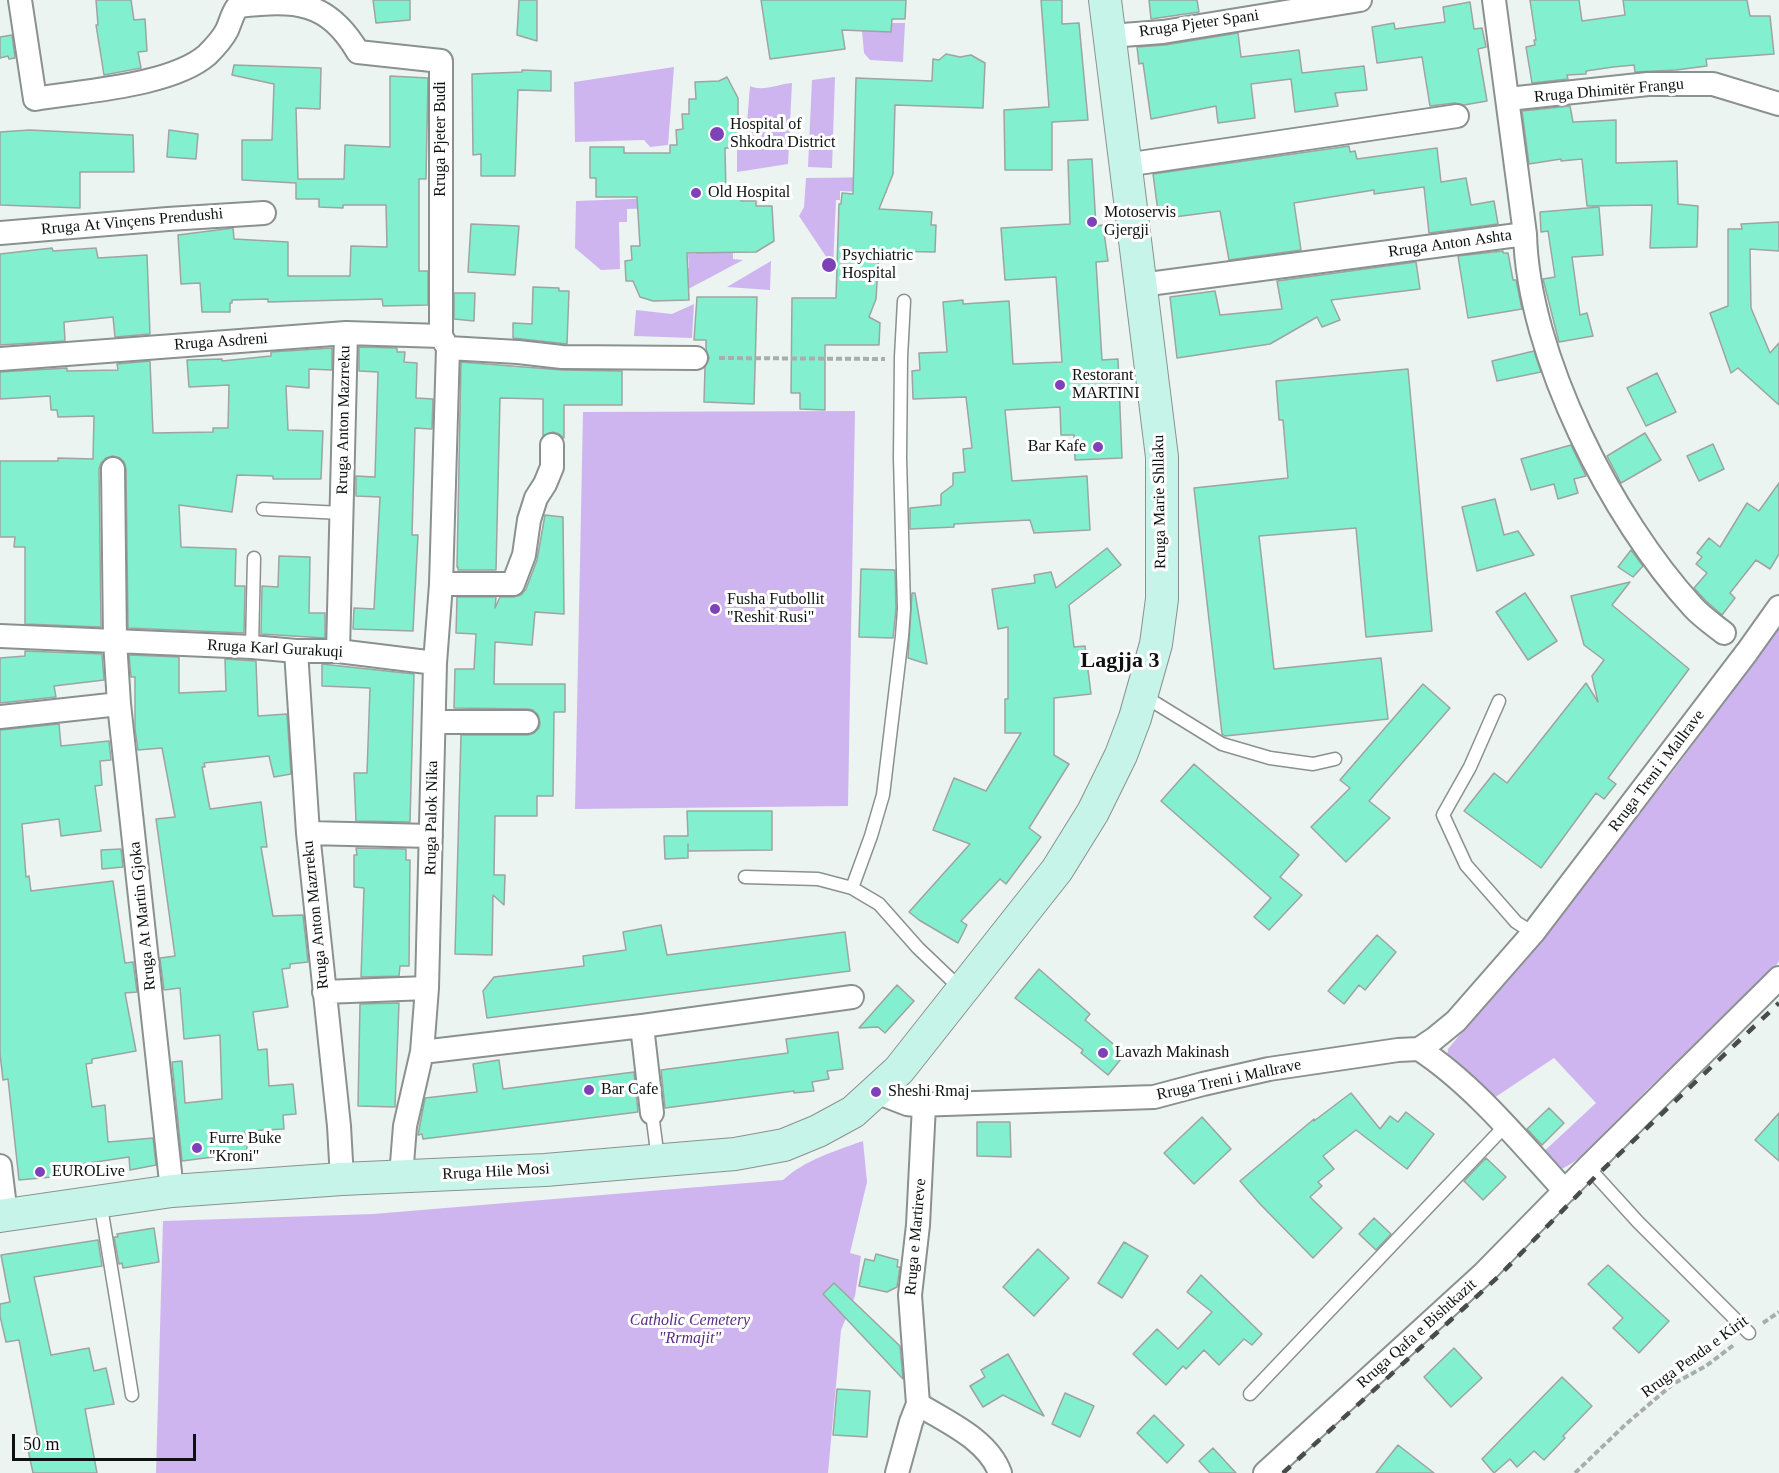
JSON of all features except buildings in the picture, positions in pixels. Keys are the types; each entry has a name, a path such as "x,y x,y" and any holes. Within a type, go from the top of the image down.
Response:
{"main road":[{"name":"Rruga Marie Shllaku","path":"876,1092 899,1070 1014,926 1057,870 1087,822 1121,755 1143,695 1156,644 1162,599 1162,457 1105,0"},
{"name":"Rruga Hile Mosi","path":"3,1215 172,1191 342,1179 545,1170 735,1154 784,1145 818,1131 852,1112 876,1092"}],"street":[{"name":"Rruga Pjeter Budi","path":"20,0 35,99 157,79 177,73 206,56 220,42 232,13 238,6 270,0 304,3 327,13 347,32 358,52 441,61 445,342"},
{"name":"Rruga Pjeter Spani","path":"1109,36 1163,32 1360,0"},
{"name":"Rruga Anton Ashta","path":"1141,285 1525,234 1494,0"},
{"name":"Rruga Dhimitër Frangu","path":"1508,99 1648,84 1713,84 1779,104"},
{"path":"1125,165 1457,116"},
{"name":"Rruga At Vinçens Prendushi","path":"0,233 264,213"},
{"path":"1525,234 1526,260 1541,328 1567,404 1595,463 1637,535 1694,608 1724,633"},
{"name":"Rruga Asdreni","path":"0,359 346,333 445,342 562,357 696,358"},
{"name":"Rruga Anton Mazrreku","path":"338,651 346,333"},
{"name":"Rruga Palok Nika","path":"401,1176 405,1126 422,1052 427,988 435,663 441,584 445,342"},
{"path":"441,584 513,584 524,555 536,498 552,467 552,445"},
{"path":"113,469 115,641"},
{"name":"Rruga Treni i Mallrave","path":"876,1092 907,1104 924,1105 1154,1097 1269,1069 1419,1049 1456,1021 1533,933 1740,662 1779,607"},
{"name":"Rruga Karl Gurakuqi","path":"0,636 252,646 296,651 338,651 435,663"},
{"name":"Rruga At Martin Gjoka","path":"115,641 119,704 172,1191"},
{"name":"Rruga Anton Mazrreku","path":"296,651 308,833 339,1126 342,1179"},
{"path":"0,717 119,704"},
{"path":"434,723 527,722"},
{"path":"308,833 431,836"},
{"name":"Rruga Qafa e Bishtkazit","path":"1265,1473 1484,1273 1779,978"},
{"path":"324,992 427,988"},
{"path":"422,1052 642,1026 852,997"},
{"path":"642,1026 652,1113"},
{"path":"1419,1049 1442,1064 1505,1126 1565,1191"},
{"name":"Rruga e Martireve","path":"897,1473 918,1404 910,1295 918,1225 924,1105"},
{"path":"0,1166 3,1215"},
{"path":"918,1404 959,1428 979,1444 1000,1473"}],"lane":[{"path":"852,888 872,836 883,795 902,636 904,609 900,458 904,301"},
{"path":"263,509 341,513"},
{"path":"252,646 254,558"},
{"path":"1143,695 1222,744 1270,758 1313,764 1335,759"},
{"path":"1499,701 1470,767 1443,814 1466,865 1516,922 1533,933"},
{"path":"745,877 818,879 852,888 879,904 918,948 962,989"},
{"path":"652,1113 658,1159"},
{"path":"1250,1394 1505,1126"},
{"path":"1588,1167 1638,1222 1749,1333"},
{"path":"100,1200 132,1395"}],"path":[{"path":"696,358 901,357"},
{"name":"Rruga Penda e Kirit","path":"1575,1473 1626,1424 1673,1384 1706,1366 1779,1312"}],"green space":[{"path":"892,23 905,23 903,62 870,60 864,53 862,31 891,32"},
{"path":"674,67 668,145 650,147 644,140 575,142 574,82"},
{"path":"835,77 832,168 808,167 812,80"},
{"path":"792,83 788,164 737,172 737,149 746,136 750,86 765,88"},
{"path":"888,177 887,193 840,191 840,200 836,200 833,267 799,216 804,207 806,178"},
{"path":"658,198 658,208 627,209 627,222 619,222 620,269 601,270 575,248 576,201"},
{"path":"718,246 718,253 733,252 733,259 743,260 677,295 683,268 689,268 688,254 696,254 697,247"},
{"path":"771,261 770,290 727,287"},
{"path":"694,304 692,338 634,336 636,310 672,314"},
{"name":"Fusha Futbollit \"Reshit Rusi\"","path":"855,411 848,806 575,809 583,412"},
{"path":"1779,628 1779,961 1752,996 1736,1012 1651,1086 1585,1154 1560,1170 1540,1155 1596,1103 1554,1058 1491,1100 1447,1061 1448,1049 1566,908 1674,770"},
{"name":"Catholic Cemetery \"Rrmajit\"","path":"863,1141 867,1182 850,1253 861,1256 855,1296 841,1330 828,1473 156,1473 163,1221 373,1214 783,1180 801,1167 831,1152"}],"railway":[{"path":"1283,1473 1499,1276 1596,1176 1779,1003"}],"place":[{"name":"Hospital of Shkodra District","path":"717,134"},
{"name":"Old Hospital","path":"696,193"},
{"name":"Motoservis Gjergji","path":"1092,222"},
{"name":"Psychiatric Hospital","path":"829,265"},
{"name":"Restorant MARTINI","path":"1060,385"},
{"name":"Bar Kafe","path":"1098,447"},
{"name":"Fusha Futbollit \"Reshit Rusi\"","path":"715,609"},
{"name":"Lavazh Makinash","path":"1103,1053"},
{"name":"Bar Cafe","path":"589,1090"},
{"name":"Sheshi Rmaj","path":"876,1092"},
{"name":"Furre Buke \"Kroni\"","path":"197,1148"},
{"name":"EUROLive","path":"40,1172"}],"district":[{"name":"Lagjja 3","path":"1120,661"}]}
